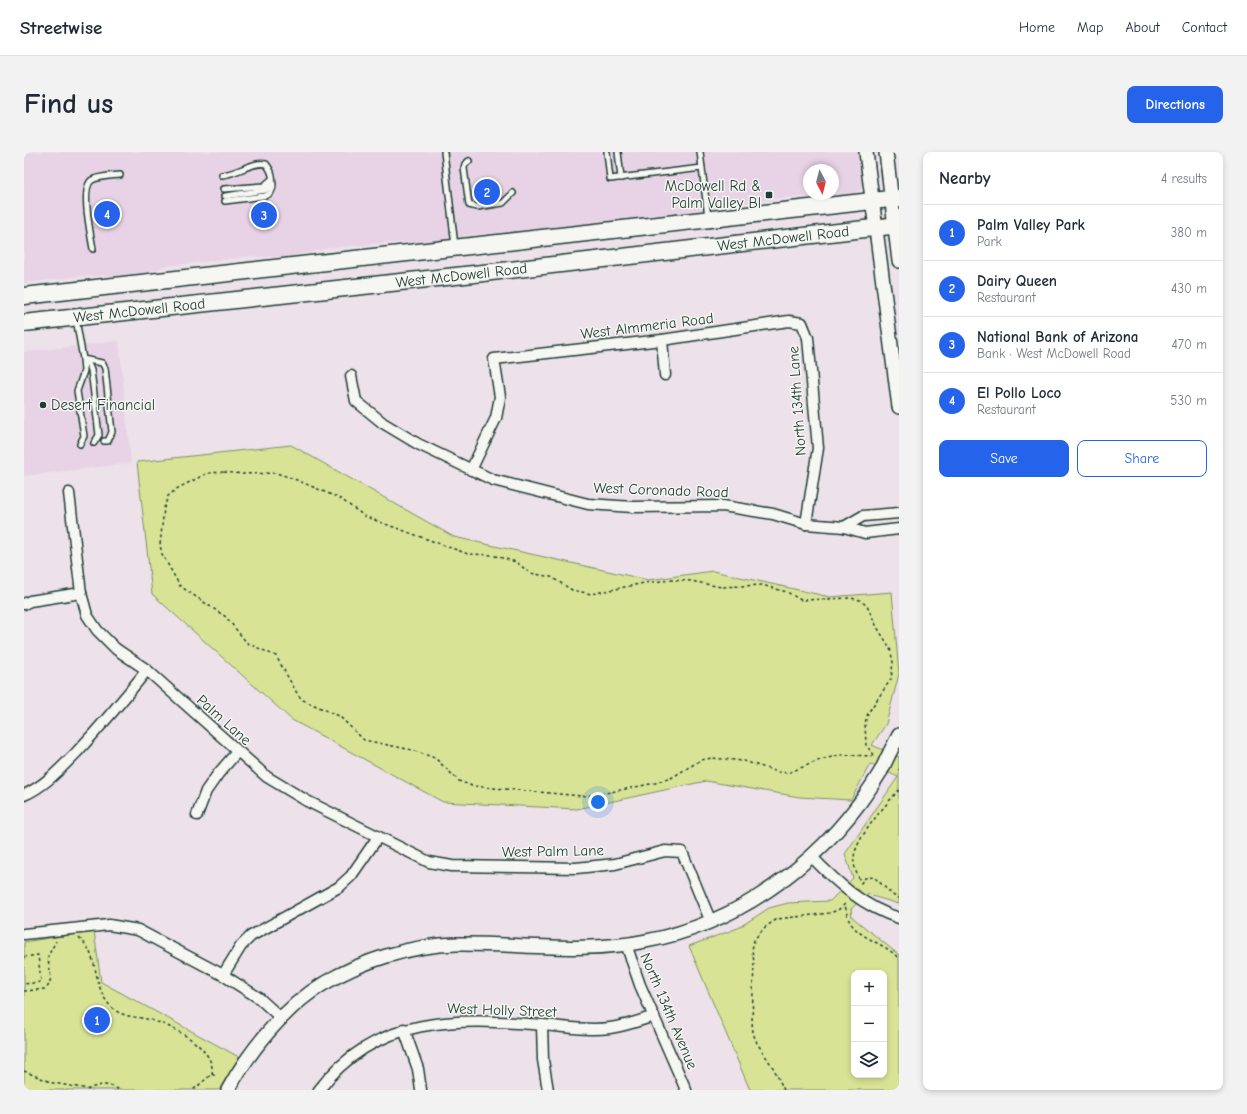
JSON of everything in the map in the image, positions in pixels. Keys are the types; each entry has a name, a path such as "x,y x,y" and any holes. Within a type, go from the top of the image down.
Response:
{"main road":[{"name":"West McDowell Road","path":"24,296 895,199"},
{"name":"West McDowell Road","path":"24,323 897,225"},
{"path":"310,264 312,291"}],"street":[{"path":"866,152 899,407"},
{"path":"886,152 895,199 899,262"},
{"name":"West Almmeria Road","path":"471,470 496,418 500,397 494,359 662,340 789,321 802,323"},
{"name":"North 134th Lane","path":"802,323 808,338 818,448 806,524"},
{"path":"662,340 665,375"},
{"name":"West Coronado Road","path":"351,376 356,401 383,423 418,444 494,480 588,504 633,507 723,506 773,514 806,524 844,527 865,533 899,529"},
{"path":"24,604 30,601 81,593 69,493"},
{"path":"844,527 863,516 899,513"},
{"name":"Palm Lane","path":"81,593 87,615 97,630 116,649 147,670 237,752 267,777 378,837"},
{"path":"24,795 39,789 60,770 108,718 147,670"},
{"path":"228,1090 258,1044 309,994 324,983 370,962 412,950 454,944 578,948 626,944 653,940 711,922 766,892 789,876 832,837 856,809 881,771 899,735"},
{"path":"197,815 206,791 237,752"},
{"path":"224,975 241,946 251,936 339,887 352,876 378,837"},
{"name":"West Palm Lane","path":"378,837 429,862 452,866 576,868 615,864 665,851 682,852 711,922"},
{"path":"811,856 852,895 889,915 899,918"},
{"path":"24,934 109,925 138,930 224,975 258,998 282,1019"},
{"name":"North 134th Avenue","path":"626,944 638,980 686,1090"},
{"name":"West Holly Street","path":"319,1089 342,1065 357,1054 379,1040 404,1029 446,1022 479,1021 585,1029 610,1028 631,1024 654,1016"},
{"path":"542,1025 543,1060 548,1090"},
{"path":"404,1029 418,1069 421,1090"}],"lane":[{"path":"444,152 456,248"},
{"path":"607,152 610,179 702,168"},
{"path":"618,152 621,178"},
{"path":"700,152 708,220"},
{"path":"470,161 465,164 464,168 469,205 477,207 503,203 513,192"},
{"path":"222,175 238,172 260,163 266,164 271,170 271,187 266,190 225,198"},
{"path":"93,249 86,197 88,185 91,181 100,178 120,175"},
{"path":"224,190 264,186 272,181"},
{"path":"76,317 85,360 84,370 77,391 84,436 80,444"},
{"path":"85,360 102,363 105,368 112,432 108,440 104,442"},
{"path":"85,360 91,370 99,435 94,443"}],"path":[{"path":"208,473 276,473 292,478 339,498 366,517 468,554 492,554 516,562 530,572 551,577 572,590 591,594 644,582 671,580 691,581 721,587 762,585 787,592 801,600 850,598 860,600 867,606 877,627 890,648 893,662 891,680 868,713 865,723 866,745 875,756 839,755 820,760 788,773 778,772 744,761 712,758 701,760 671,778 655,784 596,795 582,796 472,786 459,781 435,758 412,750 364,740 339,716 303,700 276,656 248,643 226,617 180,586 162,554 160,545 164,508 168,496 178,488 208,473"},
{"path":"899,790 877,815 854,856 854,868 861,883 865,878 874,877 894,896 899,898"},
{"path":"784,1090 774,1069 757,1043 752,1022 754,962 752,950 754,940 764,928 777,919 830,913 838,910 845,904 850,922 857,930 885,946 899,959"},
{"path":"76,936 88,948 94,962 99,989 115,1010 175,1029 206,1053 211,1062 212,1074"},
{"path":"24,991 46,989 52,976 48,960 48,952 56,941"},
{"path":"24,957 38,955 41,982 24,984"},
{"path":"24,1071 53,1083 88,1090 101,1085 111,1085 119,1090"},
{"path":"212,1074 217,1077"},
{"path":"193,1090 212,1074"}],"shaded area":[{"path":"24,152 860,152 864,183 863,187 854,195 839,196 839,164 803,164 803,197 720,205 696,213 567,227 470,235 440,242 384,243 328,248 285,258 252,256 166,266 139,275 81,276 24,283"},
{"path":"119,341 131,463 24,476 24,352"}],"green space":[{"path":"291,445 454,537 648,580 713,571 830,597 892,592 899,674 886,724 872,745 899,757 899,904 872,896 868,893 851,909 852,917 899,955 899,1090 750,1090 689,946 738,928 769,908 788,903 830,901 853,878 845,854 898,777 870,764 851,800 799,797 706,781 577,809 443,802 292,720 152,594 137,462"},
{"path":"94,931 101,982 239,1057 219,1090 29,1090 24,1085 24,942"}],"place":[{"name":"Dairy Queen","path":"487,192"},
{"name":"McDowell Rd & Palm Valley Bl","path":"769,195"},
{"name":"El Pollo Loco","path":"107,214"},
{"name":"National Bank of Arizona","path":"264,215"},
{"name":"Desert Financial","path":"43,405"},
{"name":"Palm Valley Park","path":"97,1020"}]}
